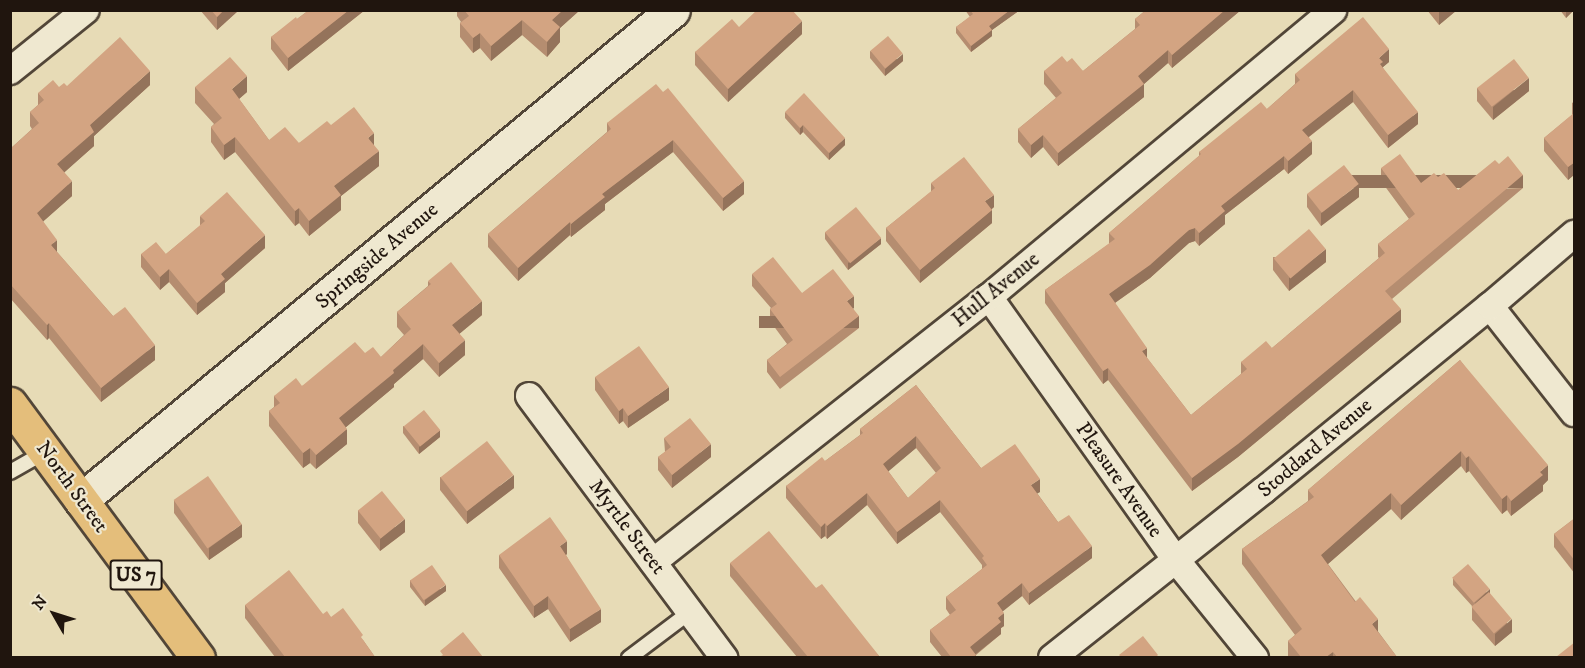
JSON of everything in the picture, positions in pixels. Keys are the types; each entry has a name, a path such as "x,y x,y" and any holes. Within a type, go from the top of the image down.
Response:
{"main road":[{"name":"North Street","path":"10,404 191,655"}],"street":[{"path":"10,71 86,10"},
{"name":"Springside Avenue","path":"81,500 673,10"},
{"name":"Hull Avenue","path":"653,562 989,297 1333,10"},
{"name":"Stoddard Avenue","path":"1052,657 1176,560 1490,306 1575,234"},
{"name":"Pleasure Avenue","path":"989,297 1176,560 1255,657"},
{"path":"1490,306 1575,412"},
{"name":"Myrtle Street","path":"529,396 724,657"}],"lane":[{"path":"10,472 45,452"},
{"path":"629,657 690,612"}],"building":[{"path":"211,10 224,10 217,17"},
{"path":"309,10 349,10 288,58 271,37 296,17 297,19"},
{"path":"464,10 563,10 552,20 560,27 547,42 522,20 491,46 480,33 473,38 460,23 469,16"},
{"path":"757,10 792,10 802,21 728,89 695,52 732,19 739,27"},
{"path":"970,10 1010,10 989,26 992,30 971,46 956,27 973,14"},
{"path":"1146,10 1225,10 1172,55 1168,50 1138,76 1144,84 1058,153 1043,135 1031,145 1018,129 1062,93 1044,71 1062,56 1067,62 1072,58 1083,71 1140,25 1135,19"},
{"path":"1363,17 1389,49 1379,58 1383,62 1380,64 1418,112 1388,135 1353,90 1302,130 1312,141 1288,161 1284,156 1221,206 1225,211 1199,233 1195,228 1189,230 1150,265 1109,294 1147,348 1142,351 1191,415 1247,369 1241,362 1266,341 1272,348 1385,253 1378,244 1415,214 1381,168 1400,154 1421,183 1434,173 1438,177 1444,173 1458,190 1495,160 1499,164 1508,156 1523,175 1385,291 1401,309 1238,444 1192,478 1108,368 1103,371 1045,290 1115,239 1109,233 1201,154 1199,152 1261,102 1267,109 1300,80 1295,74"},
{"path":"888,36 903,54 885,68 870,51"},
{"path":"120,37 150,71 90,125 94,132 57,164 72,181 37,213 57,240 51,245 113,316 125,307 155,345 101,388 49,323 47,325 10,284 10,149 39,123 30,112 44,100 38,93 53,80 59,87 64,83 67,86"},
{"path":"230,57 247,76 232,89 269,140 285,127 299,143 327,121 331,125 354,107 374,133 368,138 379,151 334,186 341,195 309,221 299,208 295,211 235,137 224,145 211,127 222,118 195,87"},
{"path":"1514,59 1529,78 1492,107 1477,88"},
{"path":"656,84 663,92 668,88 744,181 723,198 673,140 602,194 605,197 571,224 570,222 518,268 488,234 611,129 607,123"},
{"path":"804,93 845,138 829,153 803,125 800,128 785,112"},
{"path":"1575,112 1575,162 1568,167 1544,138"},
{"path":"964,157 994,195 985,201 992,210 920,270 886,228 935,188 931,183"},
{"path":"1344,165 1359,184 1322,213 1307,194"},
{"path":"227,192 265,235 221,274 225,279 197,303 169,269 160,277 141,254 156,242 166,254 205,221 200,216"},
{"path":"856,207 881,238 850,263 825,232"},
{"path":"1309,229 1326,249 1290,278 1274,259"},
{"path":"773,257 802,293 833,269 854,296 847,301 859,316 780,377 767,360 793,340 770,309 777,304 752,274"},
{"path":"451,262 482,301 452,325 465,340 439,363 423,344 393,370 394,373 339,418 347,429 316,455 310,448 303,453 269,411 280,403 274,396 296,378 302,386 355,342 365,353 373,347 381,357 411,329 397,312 431,284 428,281"},
{"path":"639,346 669,387 628,416 623,408 619,411 595,377"},
{"path":"1460,360 1548,465 1540,472 1543,475 1511,501 1507,495 1502,499 1469,456 1466,458 1461,451 1401,505 1391,493 1321,555 1355,602 1360,597 1378,619 1372,624 1397,657 1337,657 1333,652 1326,657 1301,657 1288,641 1302,629 1242,549 1314,497 1308,490"},
{"path":"916,385 981,468 1015,444 1040,479 1031,485 1058,522 1069,515 1092,546 1029,593 1022,583 997,603 1004,613 998,618 1001,622 970,647 976,655 951,657 930,630 956,610 946,597 987,565 982,558 984,556 940,500 897,532 867,493 827,526 825,523 821,527 786,486 822,457 825,461 863,433 860,429","holes":["916,436 941,468 908,498 883,464"]},
{"path":"424,410 440,430 420,447 404,426"},
{"path":"690,418 711,444 672,475 658,457 671,447 664,438"},
{"path":"487,441 513,475 467,511 441,477"},
{"path":"208,476 242,524 207,548 174,500"},
{"path":"382,491 405,519 381,538 358,511"},
{"path":"550,517 567,541 560,546 601,609 570,629 548,596 534,606 499,555"},
{"path":"1575,518 1575,561 1554,534"},
{"path":"769,531 816,588 822,584 880,657 808,657 730,563"},
{"path":"1468,564 1490,589 1474,603 1452,578"},
{"path":"432,565 446,585 424,600 410,580"},
{"path":"289,570 323,614 327,611 331,617 343,608 363,635 361,637 375,657 285,657 245,605"},
{"path":"1489,592 1511,619 1494,634 1471,607"},
{"path":"463,632 483,657 439,657 443,655 440,651"},
{"path":"1143,636 1158,655 1156,657 1121,657 1119,655"},
{"path":"1575,642 1575,657 1556,657"}]}
